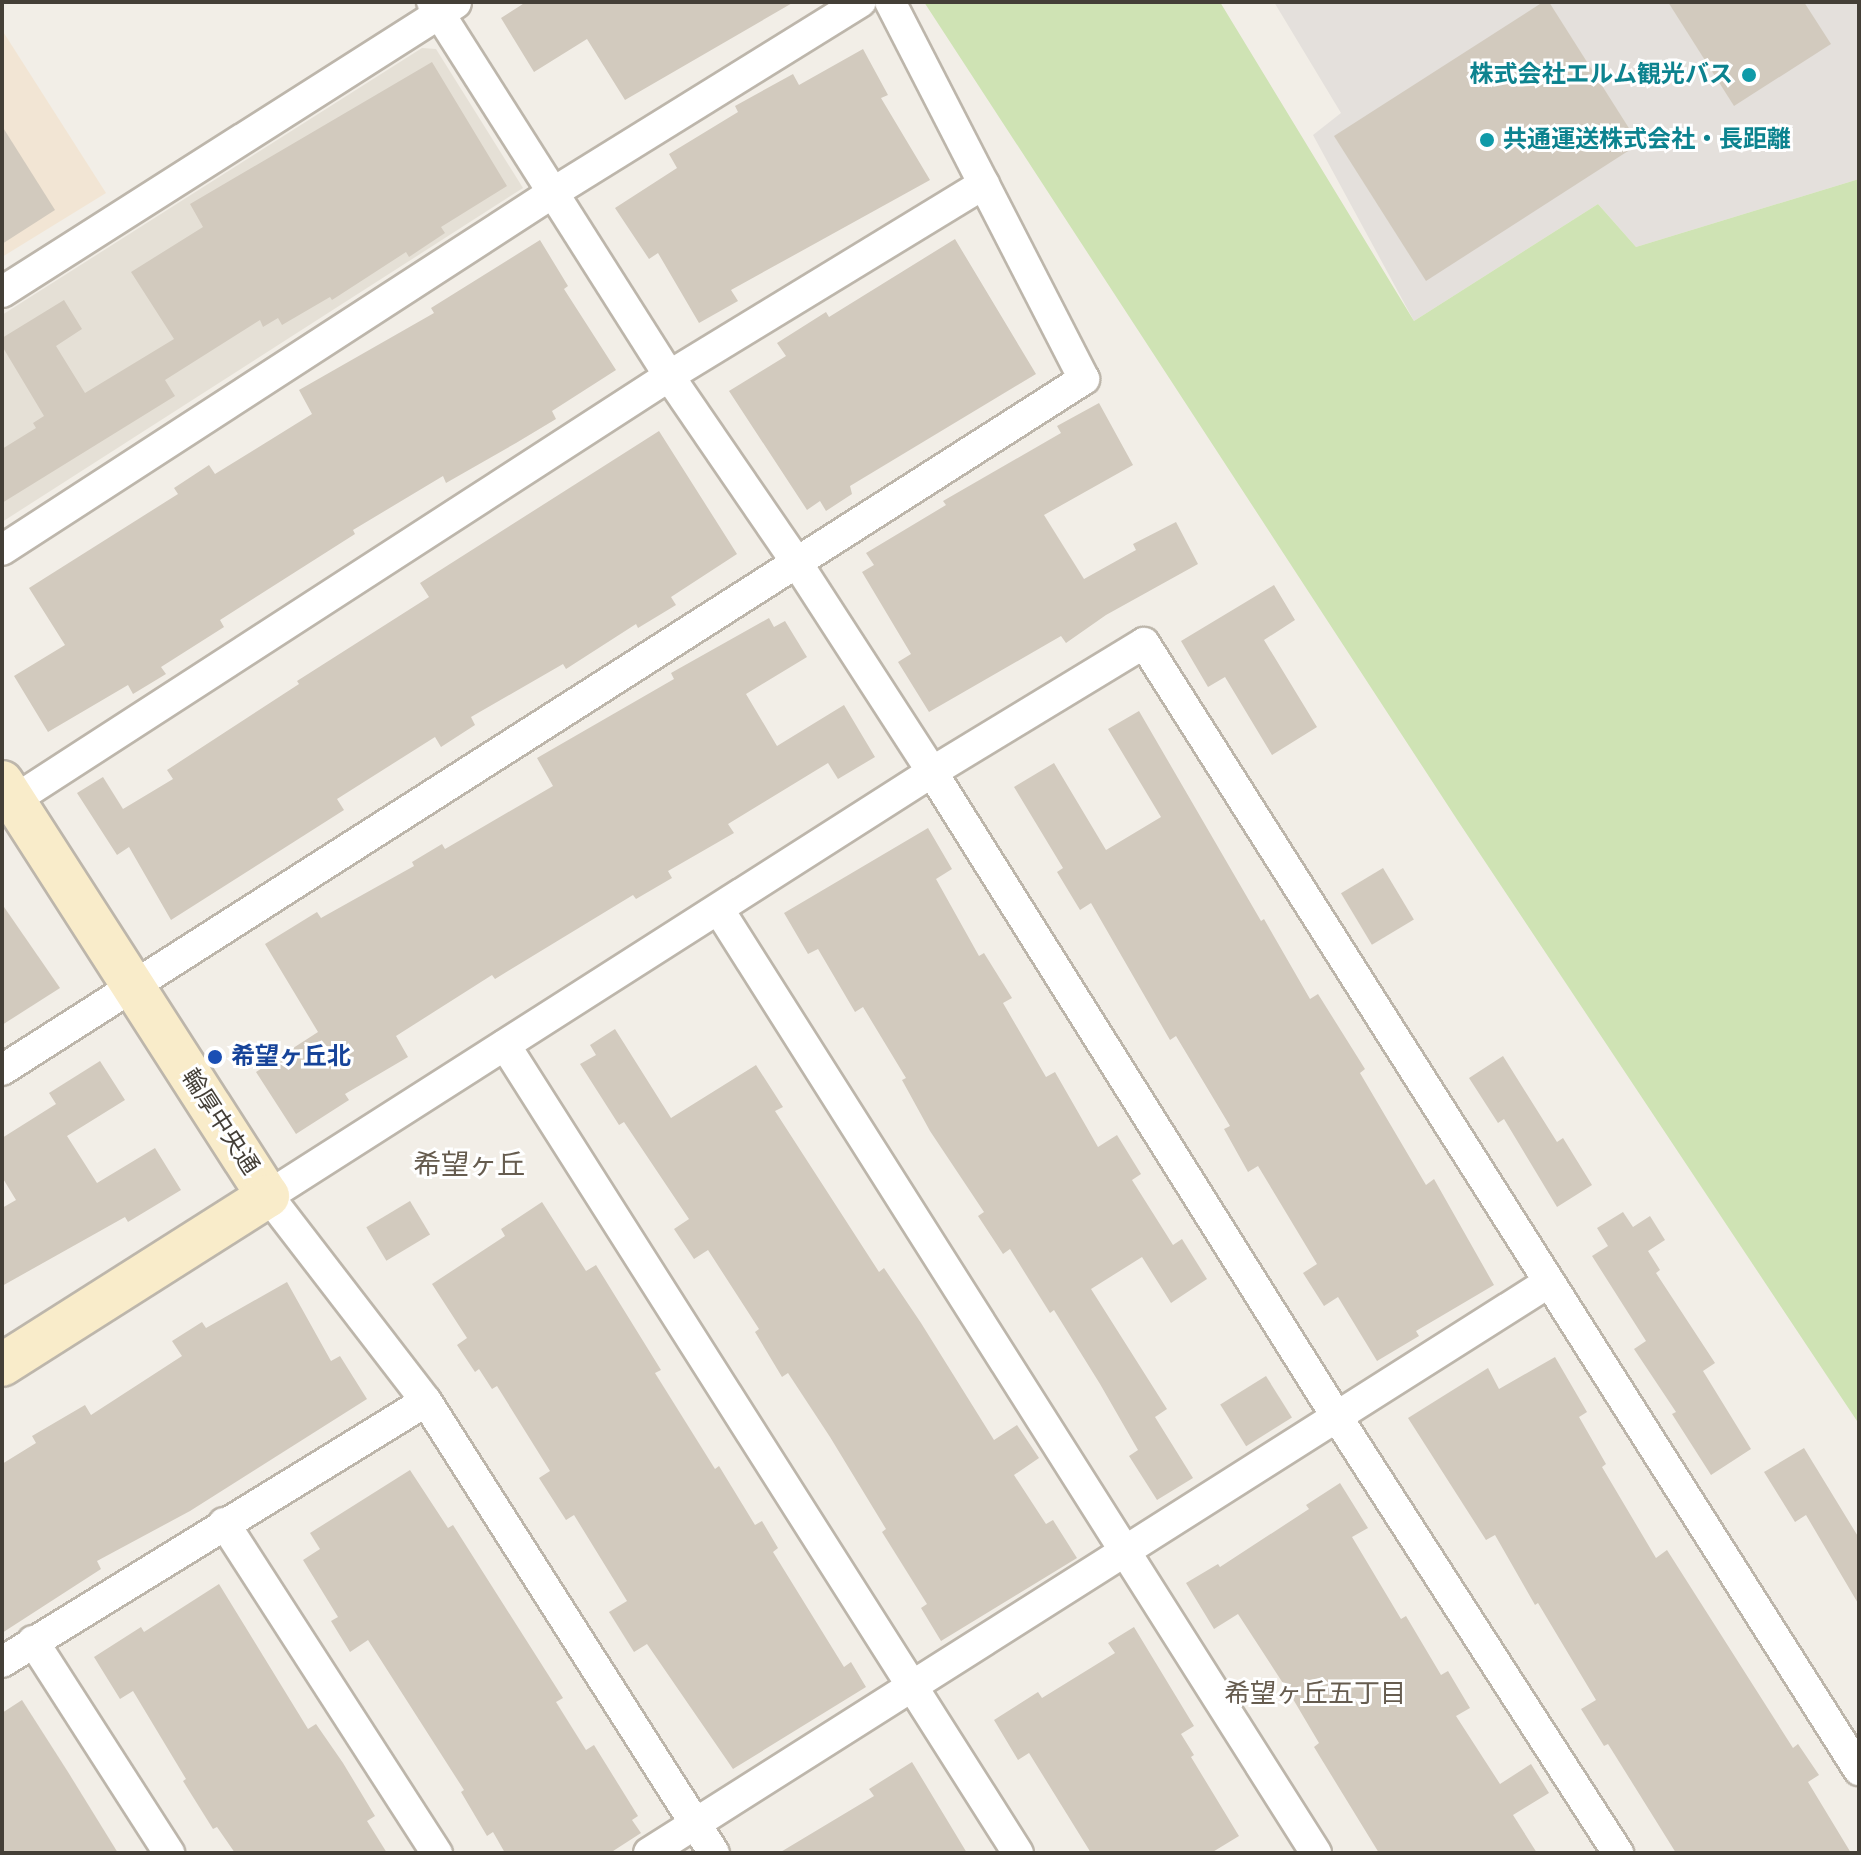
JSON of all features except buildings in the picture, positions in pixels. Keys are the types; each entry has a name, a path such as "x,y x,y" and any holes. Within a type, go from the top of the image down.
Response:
{"street":[{"path":"2,550 554,192 861,2"},
{"path":"2,1070 135,988 1084,379 890,2"},
{"path":"2,292 443,6 669,376 797,563 932,772 1337,1417 1618,1853"},
{"path":"6,797 669,376 984,184"},
{"path":"714,1853 426,1401 268,1196 932,772 1144,643 1859,1770"},
{"name":"輪厚中央通","path":"2,1365 268,1196 135,988 6,797"},
{"path":"719,910 1316,1853"},
{"path":"505,1045 1018,1853"},
{"path":"649,1853 1549,1282"},
{"path":"2,1662 426,1401"},
{"path":"224,1523 437,1853"},
{"path":"33,1641 169,1853"}],"shaded area":[{"path":"1274,2 1859,2 1859,179 1636,247 1598,204 1414,321 1313,135 1341,113"},
{"path":"2,30 106,193 2,257"},
{"path":"422,48 436,49 523,188 2,522 2,315"}],"green space":[{"path":"924,2 1220,2 1414,321 1598,204 1636,247 1859,179 1859,1424 1458,821"}],"place":[{"name":"株式会社エルム観光バス","path":"1749,75"},
{"name":"共通運送株式会社・長距離","path":"1487,140"},
{"name":"希望ヶ丘北","path":"215,1057"}],"district":[{"name":"希望ヶ丘","path":"469,1166"},
{"name":"希望ヶ丘五丁目","path":"1315,1695"}]}
